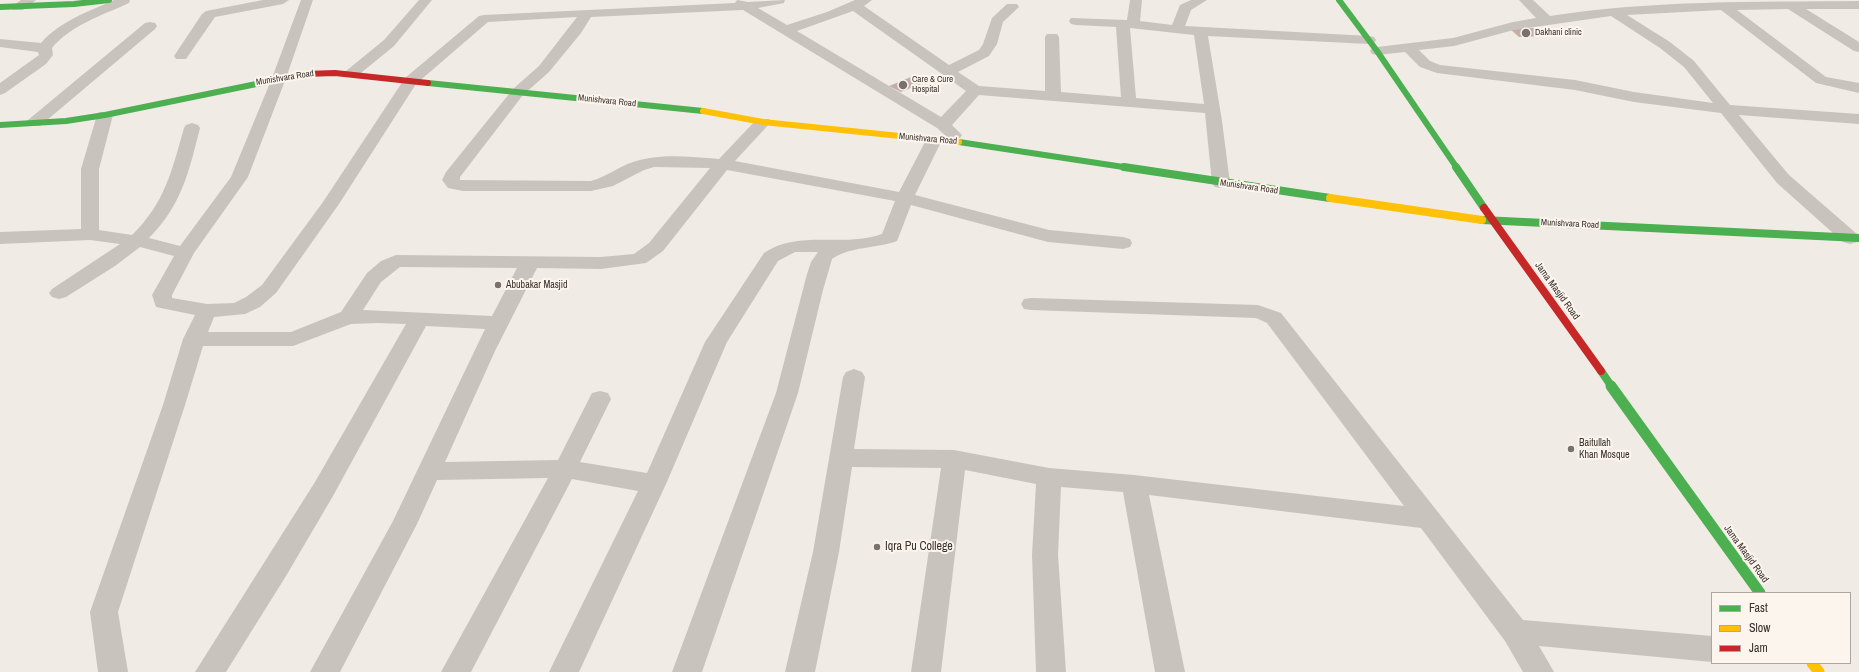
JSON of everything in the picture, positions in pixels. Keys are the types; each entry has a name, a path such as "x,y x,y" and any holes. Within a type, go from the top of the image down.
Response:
{"street":[{"path":"18,7 30,0"},
{"path":"0,7 74,4 109,0"},
{"path":"0,90 41,61 46,55 45,48 50,40 124,0"},
{"path":"181,56 211,14 283,0"},
{"path":"307,0 279,78 240,177 185,253 162,295 162,302 206,310 238,309 253,302 269,289 330,204 410,80 484,19 500,11 587,13 779,0"},
{"path":"351,74 389,43 426,0"},
{"path":"1129,102 1128,24 1136,0"},
{"path":"1177,29 1185,8 1200,0"},
{"name":"Jama Masjid Road","path":"1339,0 1373,46 1493,221 1759,592"},
{"path":"1525,0 1546,20"},
{"path":"1076,21 1128,24 1200,32 1409,48 1454,42 1513,26 1546,20 1614,12 1786,2 1835,5 1856,11"},
{"path":"1786,2 1859,48"},
{"path":"740,3 786,30 939,133 962,142"},
{"path":"786,30 815,22 860,3 948,71 976,90 1211,109"},
{"path":"1724,6 1821,80 1859,88"},
{"path":"948,71 984,53 990,44 997,21 1012,7"},
{"path":"1614,12 1665,45 1689,64 1783,180 1855,238"},
{"path":"587,13 576,30 544,69 518,92 452,176 451,180 454,184 463,186 591,186 607,182 638,166 653,162 665,161 723,164 905,198 1048,236 1123,243"},
{"path":"34,123 150,26"},
{"path":"1200,32 1221,183"},
{"path":"1052,37 1053,96"},
{"path":"0,43 45,48"},
{"path":"1409,48 1425,64 1437,69 1575,85 1634,97 1725,109 1859,119"},
{"name":"Munishvara Road","path":"0,125 66,121 105,115 279,78 325,72 410,80 473,89 518,92 714,112 763,122 939,133"},
{"path":"564,672 654,484 716,342 772,257 781,250 793,246 845,246 880,242 890,237 905,198 939,133 976,90"},
{"path":"90,234 90,169 105,115"},
{"path":"348,317 379,272 386,265 396,261 601,263 639,259 656,247 723,164 763,122"},
{"path":"59,293 137,241 157,221 174,191 192,128"},
{"name":"Munishvara Road","path":"962,142 1221,183 1493,221 1855,238"},
{"path":"0,238 90,234 137,241 185,253"},
{"path":"687,672 794,371 813,296 816,275 823,257 845,246"},
{"path":"324,672 404,524 498,323 530,262"},
{"path":"1031,304 1258,312 1274,318 1426,519 1515,632 1539,672"},
{"path":"113,672 104,612 174,405 194,339 206,310"},
{"path":"194,339 293,339 348,317 378,316 498,323"},
{"path":"210,672 277,568 324,489 420,319"},
{"path":"800,672 826,552 854,377"},
{"path":"456,672 565,469 600,399"},
{"path":"841,458 954,459 1049,477 1134,484 1426,519"},
{"path":"926,672 954,459"},
{"path":"429,471 565,469 654,484"},
{"path":"1049,477 1045,555 1051,672"},
{"path":"1134,484 1170,672"},
{"path":"1515,632 1711,649"},
{"path":"1813,664 1819,672"}],"building":[{"path":"1535,28 1544,36 1519,37 1510,29"},
{"path":"911,77 923,83 901,92 889,86"}],"traffic: fast":[{"path":"0,7 74,4 109,0"},
{"path":"1339,0 1377,51 1484,208"},
{"path":"0,125 66,121 105,115 271,81"},
{"path":"428,83 703,111"},
{"path":"959,142 1330,198"},
{"path":"1482,220 1859,238"},
{"path":"1601,371 1759,592"}],"traffic: slow":[{"path":"703,111 763,122 959,142"},
{"path":"1330,198 1482,220"},
{"path":"1813,664 1819,672"}],"traffic: jam":[{"path":"271,81 305,74 351,73 428,83"},
{"path":"1484,208 1601,371"}],"place":[{"name":"Dakhani clinic","path":"1526,33"},
{"name":"Care & Cure Hospital","path":"903,85"},
{"name":"Abubakar Masjid","path":"498,285"},
{"name":"Baitullah Khan Mosque","path":"1571,449"},
{"name":"Iqra Pu College","path":"877,547"}]}
